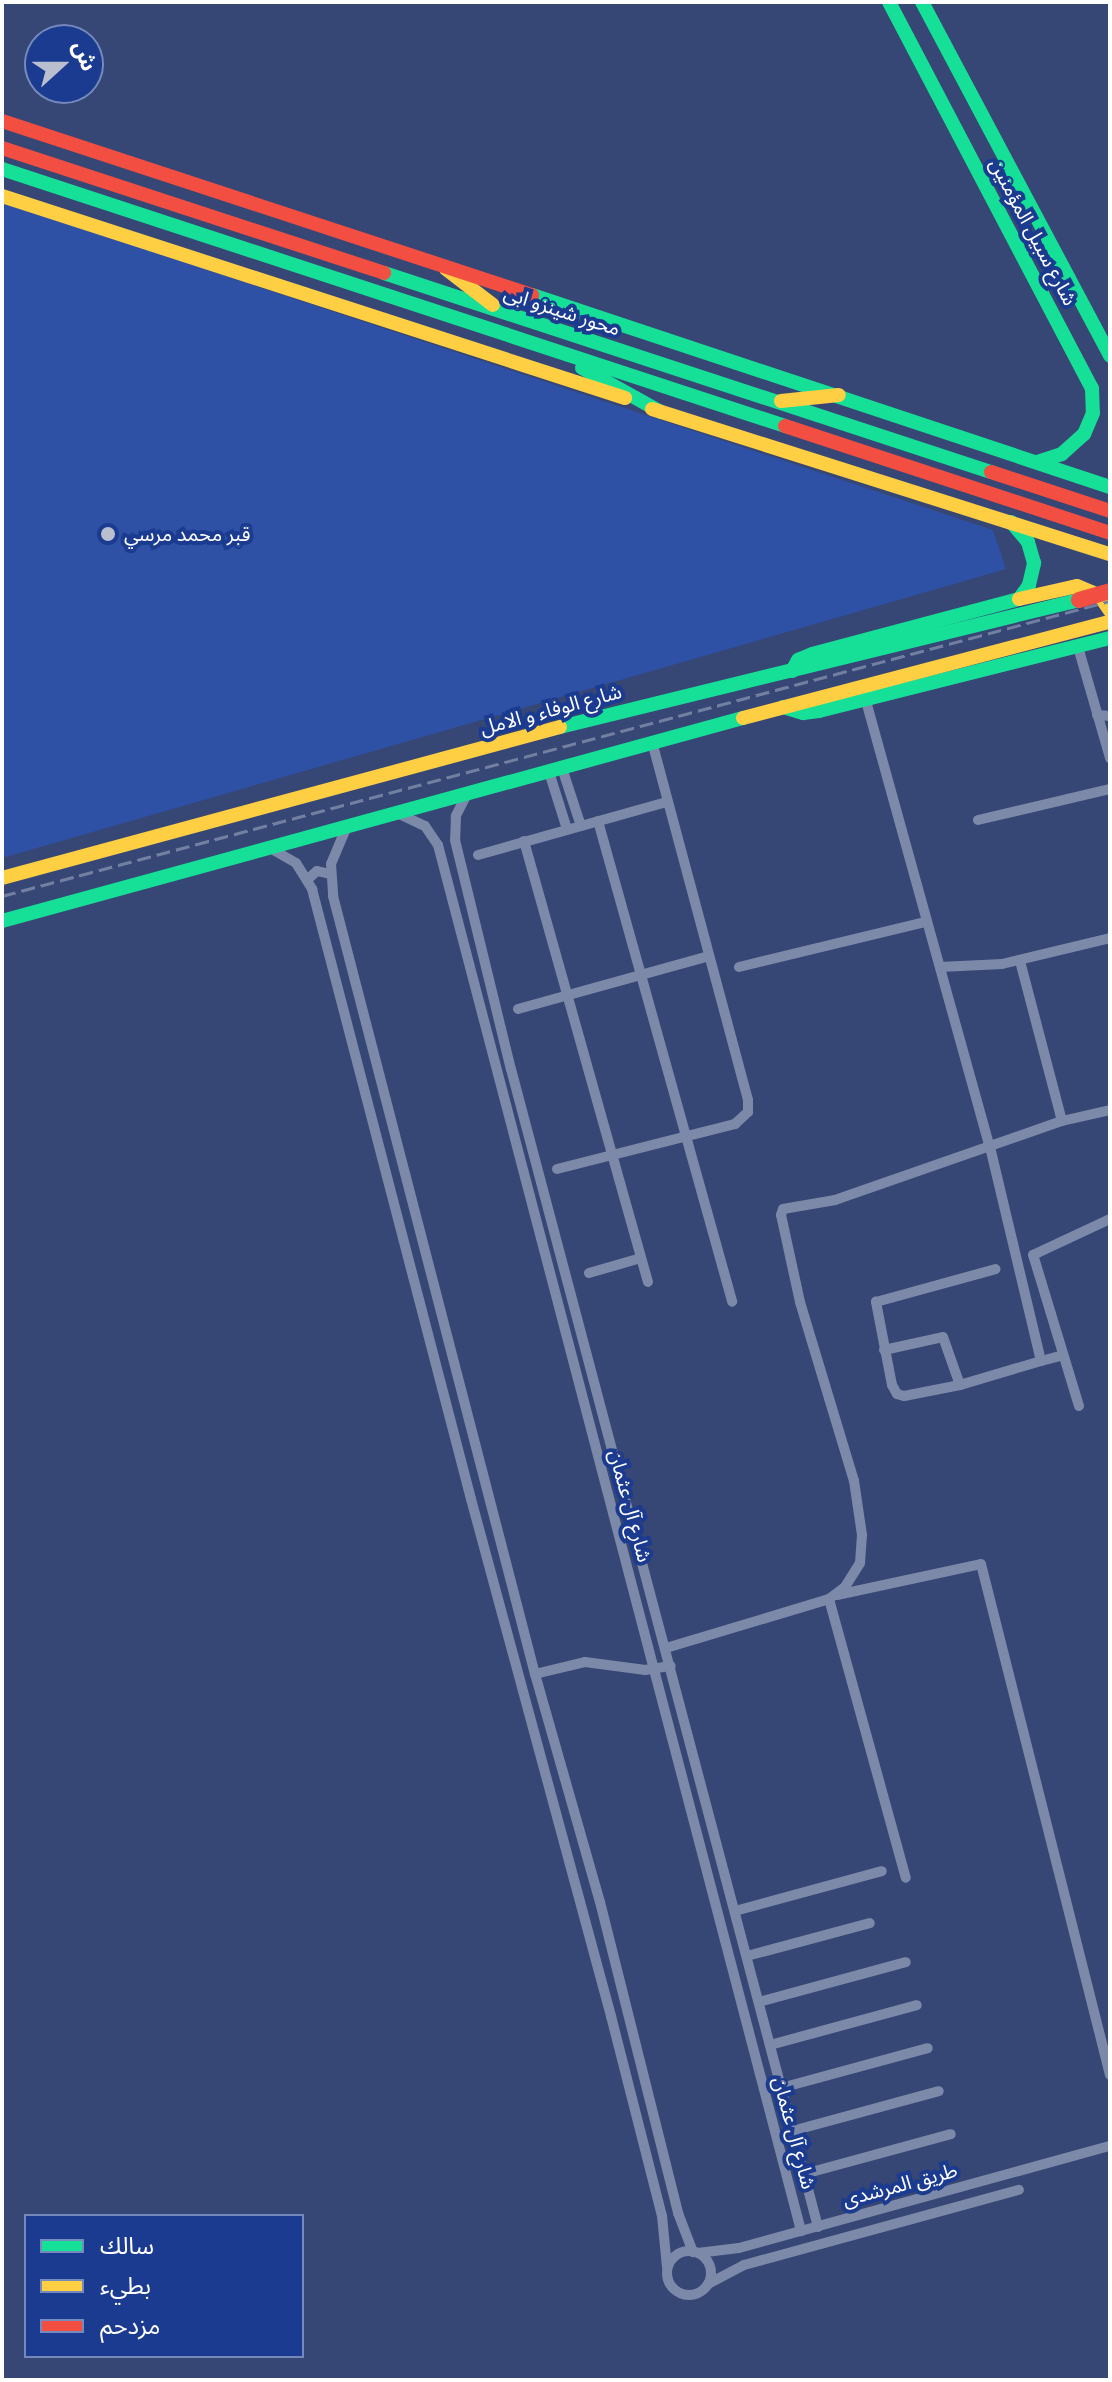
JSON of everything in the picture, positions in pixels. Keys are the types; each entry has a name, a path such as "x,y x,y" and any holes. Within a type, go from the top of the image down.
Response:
{"main road":[{"name":"شارع سبيل المؤمنين","path":"889,2 1090,380 1093,413 1084,434 1070,448 1053,458 1036,462"},
{"name":"شارع سبيل المؤمنين","path":"922,2 1110,356"},
{"path":"2,121 1110,487"},
{"name":"محور شينزو ابى","path":"2,148 1110,511"},
{"name":"محور شينزو ابى","path":"2,169 1110,533"},
{"path":"2,196 578,380 661,412 1110,554"},
{"path":"446,269 503,313"},
{"path":"1060,325 1085,312"},
{"path":"550,349 661,412"},
{"path":"773,402 839,395"},
{"path":"1011,522 1028,542 1034,563 1029,585 1019,599"},
{"name":"شارع الوفاء و الامل","path":"2,878 555,729 792,671 798,660 812,654 1019,599 1077,586 1100,596 1110,611"},
{"path":"792,671 1110,591"},
{"path":"2,921 783,707 1110,622"},
{"path":"783,707 803,713 866,701 1109,637"}],"street":[{"path":"1078,647 1110,758"},
{"path":"866,701 990,1147 1041,1361"},
{"path":"1097,715 1110,716"},
{"path":"557,1169 735,1124 745,1117 749,1106 653,745"},
{"path":"556,770 573,801 581,826"},
{"path":"556,770 560,806 567,829"},
{"path":"978,820 1110,789"},
{"path":"395,812 419,821 435,837 445,830 455,832 456,816 467,793"},
{"path":"560,806 573,801"},
{"path":"478,855 667,802"},
{"path":"598,821 732,1302"},
{"path":"268,848 288,857 308,879 662,2216 667,2278 677,2293 695,2295 708,2284 709,2264 696,2252 678,2213 600,1902 535,1674 333,896 330,874 337,845 347,826"},
{"name":"شارع آل عثمان","path":"455,832 511,1069 818,2227"},
{"name":"شارع آل عثمان","path":"435,837 801,2231"},
{"path":"524,841 648,1282"},
{"path":"308,879 320,870 330,874"},
{"path":"739,967 925,922"},
{"path":"940,967 1020,961 1110,938"},
{"path":"518,1009 709,956"},
{"path":"1020,961 1062,1121"},
{"path":"831,1597 854,1576 863,1549 862,1535 854,1481 809,1336 782,1212 788,1206 835,1200 1062,1121 1110,1110"},
{"path":"1079,1406 1033,1255 1110,1219"},
{"path":"589,1273 641,1258"},
{"path":"996,1269 880,1299 875,1307 897,1394 960,1385 1063,1355"},
{"path":"884,1350 943,1337 960,1385"},
{"path":"471,1499 488,1495"},
{"path":"666,1648 831,1597 981,1564 1110,2075"},
{"path":"831,1597 906,1878"},
{"path":"535,1674 585,1662 655,1670 671,1666"},
{"path":"735,1911 882,1871"},
{"path":"747,1956 870,1923"},
{"path":"759,2002 906,1962"},
{"path":"770,2045 917,2005"},
{"path":"781,2088 928,2048"},
{"path":"792,2131 939,2091"},
{"path":"804,2174 951,2134"},
{"name":"طريق المرشدى","path":"696,2252 725,2251 1110,2146"},
{"name":"طريق المرشدى","path":"708,2284 744,2265 1019,2190"},
{"path":"792,2198 803,2202 809,2194"},
{"path":"667,2267 677,2254 696,2252"}],"shaded area":[{"path":"2,202 993,530 1006,569 2,858"}],"railway":[{"path":"2,896 1110,601"}],"traffic: fast":[{"path":"889,2 1092,388 1093,413 1084,434 1062,454 1038,462"},
{"path":"922,2 1110,356"},
{"path":"2,169 785,426"},
{"path":"384,273 991,472"},
{"path":"532,295 1110,487"},
{"path":"582,368 661,412"},
{"path":"792,671 798,660 812,654 1019,599 1029,585 1034,563 1028,542 1011,522"},
{"path":"560,727 1079,600"},
{"path":"783,707 803,713 819,711 1110,638"},
{"path":"2,921 743,718"}],"traffic: slow":[{"path":"2,196 625,398"},
{"path":"446,269 493,305"},
{"path":"781,401 839,395"},
{"path":"652,409 1110,554"},
{"path":"1019,599 1077,586 1100,596 1110,611"},
{"path":"743,718 1110,622"},
{"path":"2,878 560,727"}],"traffic: jam":[{"path":"2,121 532,295"},
{"path":"2,148 384,273"},
{"path":"785,426 1110,533"},
{"path":"991,472 1110,511"},
{"path":"1079,600 1110,591"}],"place":[{"name":"قبر محمد مرسي","path":"108,534"}]}
